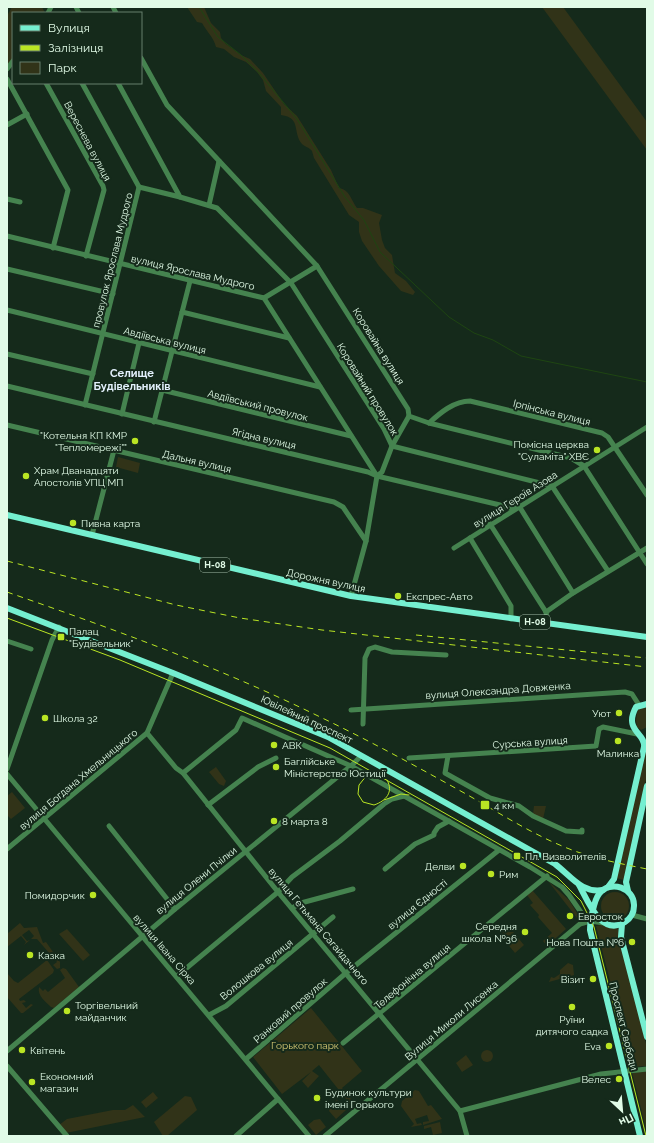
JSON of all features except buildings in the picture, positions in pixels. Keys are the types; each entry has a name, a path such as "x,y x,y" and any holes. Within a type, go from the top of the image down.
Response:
{"main road":[{"name":"Дорожня вулиця","path":"7,515 352,596 647,637"},
{"name":"Ювілейний проспект","path":"7,608 59,627 328,737 555,864 578,884 592,890 605,888"},
{"path":"590,921 594,912 596,900 614,879 646,741 637,734 632,727 634,710 639,705 647,704"},
{"path":"578,884 599,920 616,925 622,924 632,915 634,904 626,882 647,786"},
{"path":"605,888 618,886 628,891"},
{"path":"596,900 596,913 605,923"},
{"name":"Проспект Свободи","path":"590,921 591,938 640,1136"},
{"name":"Проспект Свободи","path":"622,924 621,937 647,1037"}],"street":[{"name":"Коровайна вулиця","path":"142,60 167,105 317,266 408,409 409,416"},
{"path":"7,79 68,190 53,248"},
{"name":"Вереснева вулиця","path":"47,84 104,190 86,256"},
{"name":"провулок Ярослава Мудрого","path":"83,84 139,187 85,405"},
{"path":"119,84 180,197"},
{"path":"7,125 27,114"},
{"path":"139,187 209,204 219,161"},
{"path":"7,199 20,202"},
{"name":"Коровайний провулок","path":"209,204 218,208 291,283 384,429 392,446 552,486"},
{"name":"вулиця Ярослава Мудрого","path":"7,236 264,298 377,476"},
{"path":"264,298 317,266"},
{"path":"7,269 113,294"},
{"path":"154,422 190,281"},
{"name":"Авдіївська вулиця","path":"7,310 320,387"},
{"path":"182,312 289,338"},
{"path":"122,414 139,343"},
{"path":"7,354 92,374"},
{"name":"Ягідна вулиця","path":"7,386 368,472 377,476 509,508 518,507"},
{"name":"Авдіївський провулок","path":"162,390 351,436"},
{"name":"Ірпінська вулиця","path":"429,423 454,405 464,401 470,401 602,433 608,437 647,495"},
{"path":"352,596 366,541 377,476 382,472 392,446 409,416 429,423 571,458 584,466 647,564"},
{"name":"Дальня вулиця","path":"7,425 334,502 342,507 366,541"},
{"name":"вулиця Героїв Азова","path":"454,548 490,524 647,427"},
{"path":"92,535 114,450"},
{"path":"552,486 608,571"},
{"path":"518,507 573,592"},
{"path":"490,524 546,612 548,624"},
{"path":"470,538 511,606 511,619"},
{"path":"546,612 573,592 647,548"},
{"path":"7,769 52,640 59,627"},
{"path":"7,641 31,649"},
{"path":"363,724 365,708 365,658 369,649 375,647 392,652 446,655"},
{"name":"вулиця Богдана Хмельницького","path":"7,849 44,820 147,733 173,673"},
{"name":"вулиця Олександра Довженка","path":"351,710 624,692 632,694 639,705"},
{"path":"183,773 236,730 242,718 351,766 547,876 569,895 585,918 590,921 605,923"},
{"name":"Сурська вулиця","path":"409,758 596,746 599,729 603,727 637,734"},
{"name":"вулиця Гетьмана Сагайдачного","path":"147,733 176,768 183,773 278,892 460,1111 467,1136"},
{"name":"вулиця Олени Пчілки","path":"7,1051 142,936 351,766 361,756"},
{"path":"448,756 445,773 490,798 519,806 533,816 566,831 572,833 582,832 582,830"},
{"path":"208,805 258,766 276,758"},
{"name":"вулиця Івана Сірка","path":"7,774 309,1136"},
{"path":"177,976 278,892 292,877 340,841 384,804 392,799 404,796"},
{"path":"385,869 415,844 434,835 438,827 449,821"},
{"path":"108,826 175,909"},
{"name":"вулиця Єдності","path":"346,973 499,850"},
{"name":"Телефонічна вулиця","path":"343,1043 547,876"},
{"path":"292,908 301,903 353,889"},
{"path":"632,915 647,920"},
{"name":"Волошкова вулиця","path":"209,1016 226,1006 333,917"},
{"name":"Вулиця Миколи Лисенка","path":"326,1136 580,924 590,921"},
{"name":"Ранковий провулок","path":"246,1059 346,973"},
{"path":"7,1066 67,1136"},
{"path":"460,1111 540,1089 624,1070 647,1069"},
{"path":"236,1136 278,1099"}],"green space":[{"path":"12,7 42,7 44,12 12,12 12,61 7,67 7,16"},
{"path":"187,7 204,7 211,23 220,32 221,38 226,44 241,55 250,59 263,73 284,104 297,116 331,170 339,188 348,193 357,208 363,208 382,215 379,223 385,248 392,255 395,273 406,281 415,292 413,295 401,291 379,266 362,241 359,232 359,222 349,215 314,158 312,151 302,144 297,135 296,126 292,119 281,115 281,107 266,91 263,80 257,72 246,62 234,57 224,49 216,47 202,23 197,22"},
{"path":"542,7 563,7 647,122 647,150"},
{"path":"118,457 140,463 138,473 116,467"},
{"path":"644,706 647,710 647,727 641,730 637,727 636,720 638,708"},
{"path":"647,745 647,775 624,880 616,878"},
{"path":"216,767 226,781 224,786 219,784 209,772"},
{"path":"12,792 25,808 11,819 7,815 7,796"},
{"path":"534,806 546,806 543,819 533,814"},
{"path":"548,881 569,900 580,918 577,918"},
{"path":"532,890 566,929 547,946 543,941 552,933 530,905 533,903 527,895"},
{"path":"615,892 625,896 629,906 625,916 615,920 605,916 601,906 605,896"},
{"path":"20,923 24,928 37,927 43,943 46,942 60,962 60,968 57,969 53,965 57,962 53,957 48,959 50,954 37,939 31,939 34,936 29,930 22,935 27,941 30,940 24,945 26,942 21,936 7,947 7,934"},
{"path":"601,925 618,929 647,1048 646,1066 632,1067 596,926"},
{"path":"509,927 524,945 515,953 500,935"},
{"path":"67,929 90,955 83,961 59,934"},
{"path":"47,960 54,970 53,973 19,999 20,1001 24,1000 26,1002 22,1003 26,1008 31,1004 33,1005 21,1013 7,997 7,973 14,981 18,983"},
{"path":"568,963 573,965 574,975 549,982 551,977 554,978 560,974 560,970"},
{"path":"63,968 66,969 79,987 54,1008 42,998 39,993 39,987 43,991 45,989 48,992 65,978 60,970"},
{"name":"Горького парк","path":"311,1008 362,1071 342,1088 355,1104 353,1106 319,1065 312,1071 319,1076 308,1088 302,1081 311,1072 282,1094 253,1057"},
{"path":"487,1050 491,1052 493,1056 491,1060 487,1062 483,1060 481,1056 483,1052"},
{"path":"466,1055 473,1065 462,1072 456,1063"},
{"path":"647,1071 647,1133 632,1072"},
{"path":"415,1090 419,1091 428,1106 431,1105 442,1119 423,1125 423,1122 429,1121 427,1115 415,1119 417,1124 421,1123 422,1125 411,1127 414,1124 401,1106 402,1101"},
{"path":"153,1092 158,1098 146,1108 141,1102"},
{"path":"185,1096 191,1097 197,1110 167,1136 163,1136 154,1122"},
{"path":"337,1100 346,1110 336,1119 329,1111 330,1106"},
{"path":"133,1105 145,1117 66,1133 59,1125 67,1119 113,1110 125,1110"},
{"path":"320,1119 326,1127 316,1135 308,1125 314,1120"},
{"path":"440,1122 442,1133 433,1135 431,1127 424,1129 424,1126"}],"waterway":[{"path":"199,7 218,37 241,55 259,73 297,119 345,197 364,220 380,252 449,317 474,333 493,340 521,356 647,382"}],"tram line":[{"path":"7,618 120,660 330,748 557,877 581,901 594,927 646,1136"},
{"path":"376,774 367,775 359,785 358,794 363,802 374,805 388,796 390,788 387,780"},
{"path":"384,800 401,794 409,795"}],"railway":[{"path":"7,561 176,605 240,618 322,630 647,667"},
{"path":"7,592 162,648 277,696 391,753 518,824 558,844 590,856 647,869"},
{"path":"416,635 647,658"}],"place":[{"name":"\"Котельня КП КМР \"Тепломережi\"\"","path":"135,441"},
{"name":"Помісна церква \"Суламіта\" ХВЄ","path":"597,450"},
{"name":"Храм Дванадцяти Апостолів УПЦ МП","path":"26,476"},
{"name":"Пивна карта","path":"73,523"},
{"name":"Експрес-Авто","path":"398,596"},
{"name":"Палац \"Будівельник\"","path":"61,637"},
{"name":"Уют","path":"619,713"},
{"name":"Школа 32","path":"45,718"},
{"name":"Малинка","path":"618,741"},
{"name":"АВК","path":"274,745"},
{"name":"Баглійське Міністерство Юстиції","path":"276,767"},
{"name":"4 км","path":"485,805"},
{"name":"8 марта 8","path":"274,821"},
{"name":"Пл. Визволителів","path":"517,856"},
{"name":"Делви","path":"463,866"},
{"name":"Рим","path":"491,874"},
{"name":"Помидорчик","path":"93,895"},
{"name":"Евросток","path":"570,916"},
{"name":"Середня школа №36","path":"525,932"},
{"name":"Нова Пошта №6","path":"632,942"},
{"name":"Казка","path":"30,955"},
{"name":"Візит","path":"593,979"},
{"name":"Руїни дитячого садка","path":"572,1007"},
{"name":"Торгівельний майданчик","path":"67,1011"},
{"name":"Eva","path":"609,1046"},
{"name":"Квітень","path":"22,1050"},
{"name":"Велес","path":"619,1079"},
{"name":"Економний магазин","path":"32,1082"},
{"name":"Будинок культури імені Горького","path":"317,1098"}],"district":[{"name":"Селище Будівельників","path":"132,379"}]}
